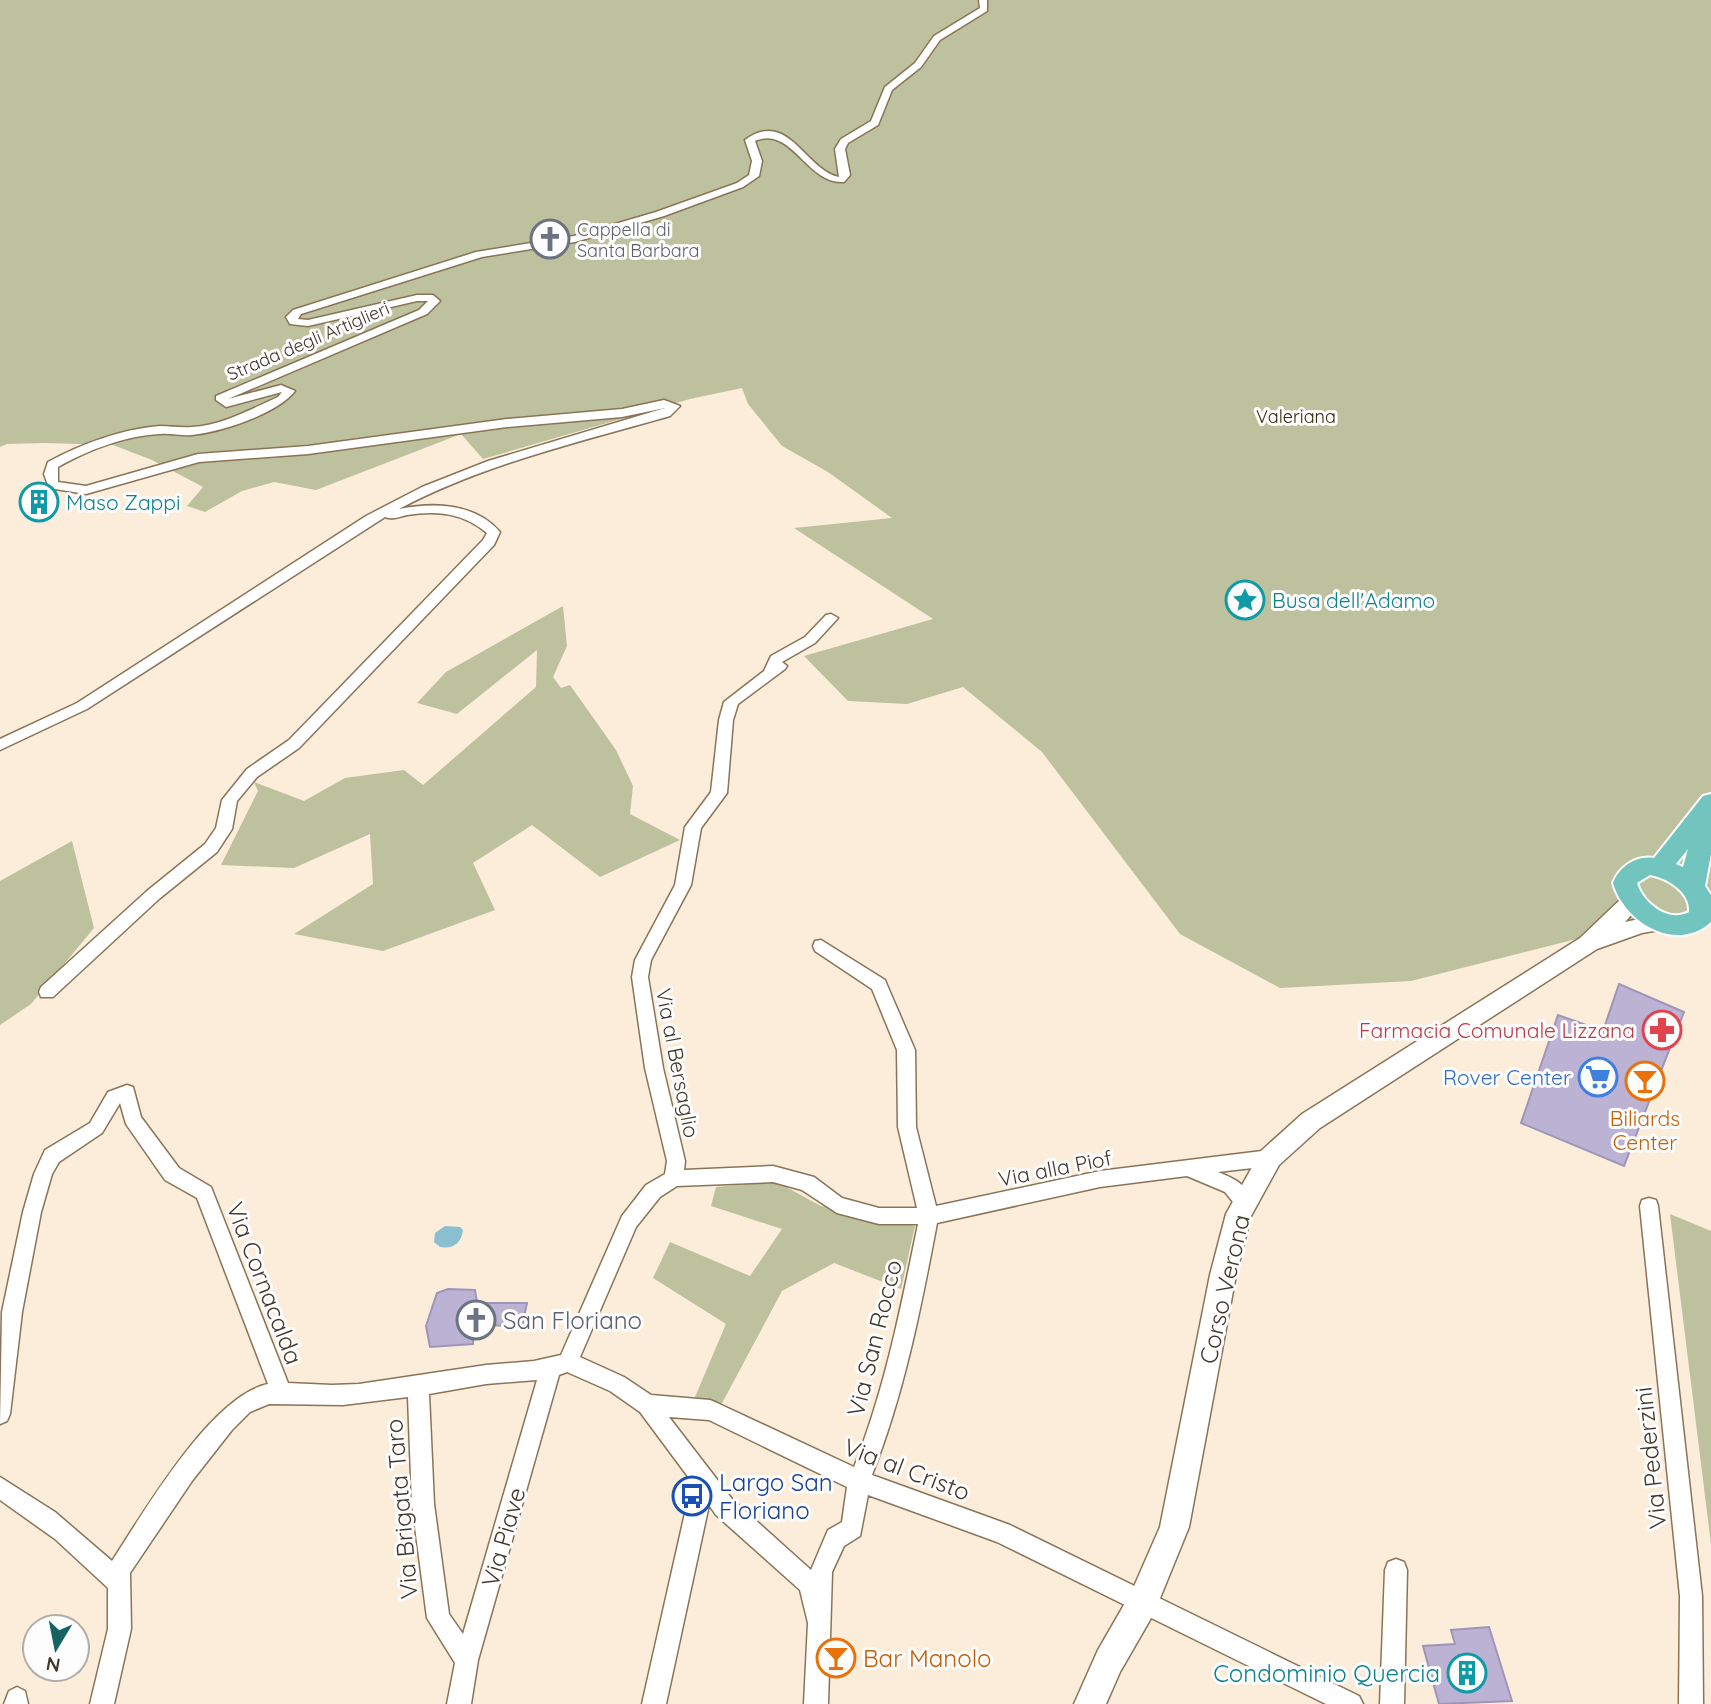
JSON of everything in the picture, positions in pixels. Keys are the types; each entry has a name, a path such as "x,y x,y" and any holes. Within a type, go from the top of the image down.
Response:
{"main road":[{"path":"1661,866 1711,802"},
{"path":"1695,881 1696,865 1711,816"},
{"path":"1661,866 1695,881 1708,902 1705,923 1677,925 1645,914 1632,903 1625,883 1628,875 1636,869 1661,866"},
{"path":"1588,944 1632,903"},
{"path":"1588,944 1640,925 1663,922"},
{"name":"Corso Verona","path":"1090,1704 1109,1661 1143,1602 1174,1527 1223,1275 1243,1192 1270,1158 1311,1121 1588,944"}],"street":[{"name":"Strada degli Artiglieri","path":"0,745 82,706 371,519 463,474 666,413 674,406 664,404 622,413 507,424 308,450 198,458 86,489 53,485 50,474 52,465 77,451 105,442 160,430 193,431 237,421 282,399 289,391 281,388 226,403 221,402 223,396 423,312 435,301 429,297 417,298 308,323 294,322 291,317 297,312 470,257 575,239 696,202 740,185 754,176 757,161 750,140 761,135 787,142 830,180 841,180 845,176 840,149 844,141 874,123 888,89 918,65 937,38 984,9 983,0"},
{"path":"47,992 153,895 211,849 224,829 230,800 252,773 294,744 489,542 494,532 485,523 442,507 371,519"},
{"name":"Via al Bersaglio","path":"674,1178 676,1161 654,1068 640,977 643,960 682,885 693,827 719,793 726,720 731,702 775,669 776,659 804,644 823,622"},
{"path":"821,946 879,985 906,1050 906,1126 929,1216"},
{"name":"Via Cornacalda","path":"0,1414 12,1312 32,1212 43,1174 52,1156 96,1128 114,1097 127,1092 132,1119 172,1174 204,1193 282,1392"},
{"name":"Via alla Piof","path":"674,1178 774,1174 807,1183 837,1205 879,1216 929,1216 1100,1179 1192,1170 1270,1158"},
{"path":"1227,1165 1241,1172 1243,1192"},
{"name":"Via alla Piof","path":"1192,1170 1243,1192"},
{"name":"Via Piave","path":"459,1704 467,1660 559,1366 629,1222 653,1191 674,1178"},
{"name":"Via Pederzini","path":"1650,1206 1691,1596 1691,1704"},
{"name":"Via San Rocco","path":"820,1626 821,1571 836,1538 852,1528 859,1481 880,1428 908,1322 929,1216"},
{"path":"102,1704 116,1654 121,1615 117,1582 120,1570 167,1499 237,1410 257,1396 282,1392 343,1395 418,1386 492,1372 559,1366 617,1384 647,1405 724,1507 810,1584 820,1626 816,1704"},
{"name":"Via Brigata Taro","path":"418,1386 423,1504 438,1618 467,1660"},
{"name":"Via al Cristo","path":"647,1405 710,1409 859,1481 1002,1533 1351,1704"},
{"path":"654,1704 703,1482"},
{"path":"0,1488 36,1508 82,1545 117,1582"},
{"path":"1392,1704 1396,1570"}],"green space":[{"name":"Valeriana","path":"0,0 1711,0 1711,905 1411,981 1280,988 1180,934 1042,752 963,687 907,704 848,701 804,656 933,619 794,528 892,518 828,472 782,446 748,404 742,388 690,399 483,459 461,434 316,490 274,482 242,491 205,512 187,506 203,487 152,460 113,445 45,443 7,444 0,447"},
{"path":"563,606 567,646 553,677 561,688 570,685 616,750 633,786 630,814 680,840 600,877 532,825 473,863 495,910 383,951 294,934 373,884 370,834 294,868 221,865 258,791 254,782 304,801 345,778 404,770 423,785 536,687 537,650 457,714 417,703 446,672"},
{"path":"72,841 94,928 31,1004 0,1025 0,881"},
{"path":"775,1181 821,1206 915,1226 901,1289 834,1263 782,1291 720,1407 695,1397 726,1324 653,1278 670,1242 750,1276 782,1229 711,1206 716,1187"},
{"path":"1670,1214 1711,1231 1711,1544"}],"water":[{"path":"445,1226 460,1227 463,1230 462,1235 456,1244 440,1247 434,1242 435,1233"}],"building":[{"name":"Maso Zappi","path":"38,490 56,506 41,513 23,497"},
{"name":"Rover Center","path":"1619,984 1684,1012 1624,1166 1521,1123 1558,1015 1603,1031"},
{"name":"San Floriano","path":"448,1289 475,1290 477,1303 527,1303 522,1327 474,1324 473,1344 430,1347 426,1326 437,1293"},
{"name":"Condominio Quercia","path":"1489,1627 1512,1701 1439,1704 1423,1646 1455,1644 1451,1630"}],"place":[{"name":"Cappella di Santa Barbara","path":"550,239"},
{"name":"Maso Zappi","path":"39,502"},
{"name":"Busa dell'Adamo","path":"1245,600"},
{"name":"Farmacia Comunale Lizzana","path":"1662,1030"},
{"name":"Rover Center","path":"1598,1077"},
{"name":"Biliards Center","path":"1645,1081"},
{"name":"San Floriano","path":"476,1320"},
{"name":"Largo San Floriano","path":"692,1496"},
{"name":"Bar Manolo","path":"836,1658"},
{"name":"Condominio Quercia","path":"1467,1673"}]}
